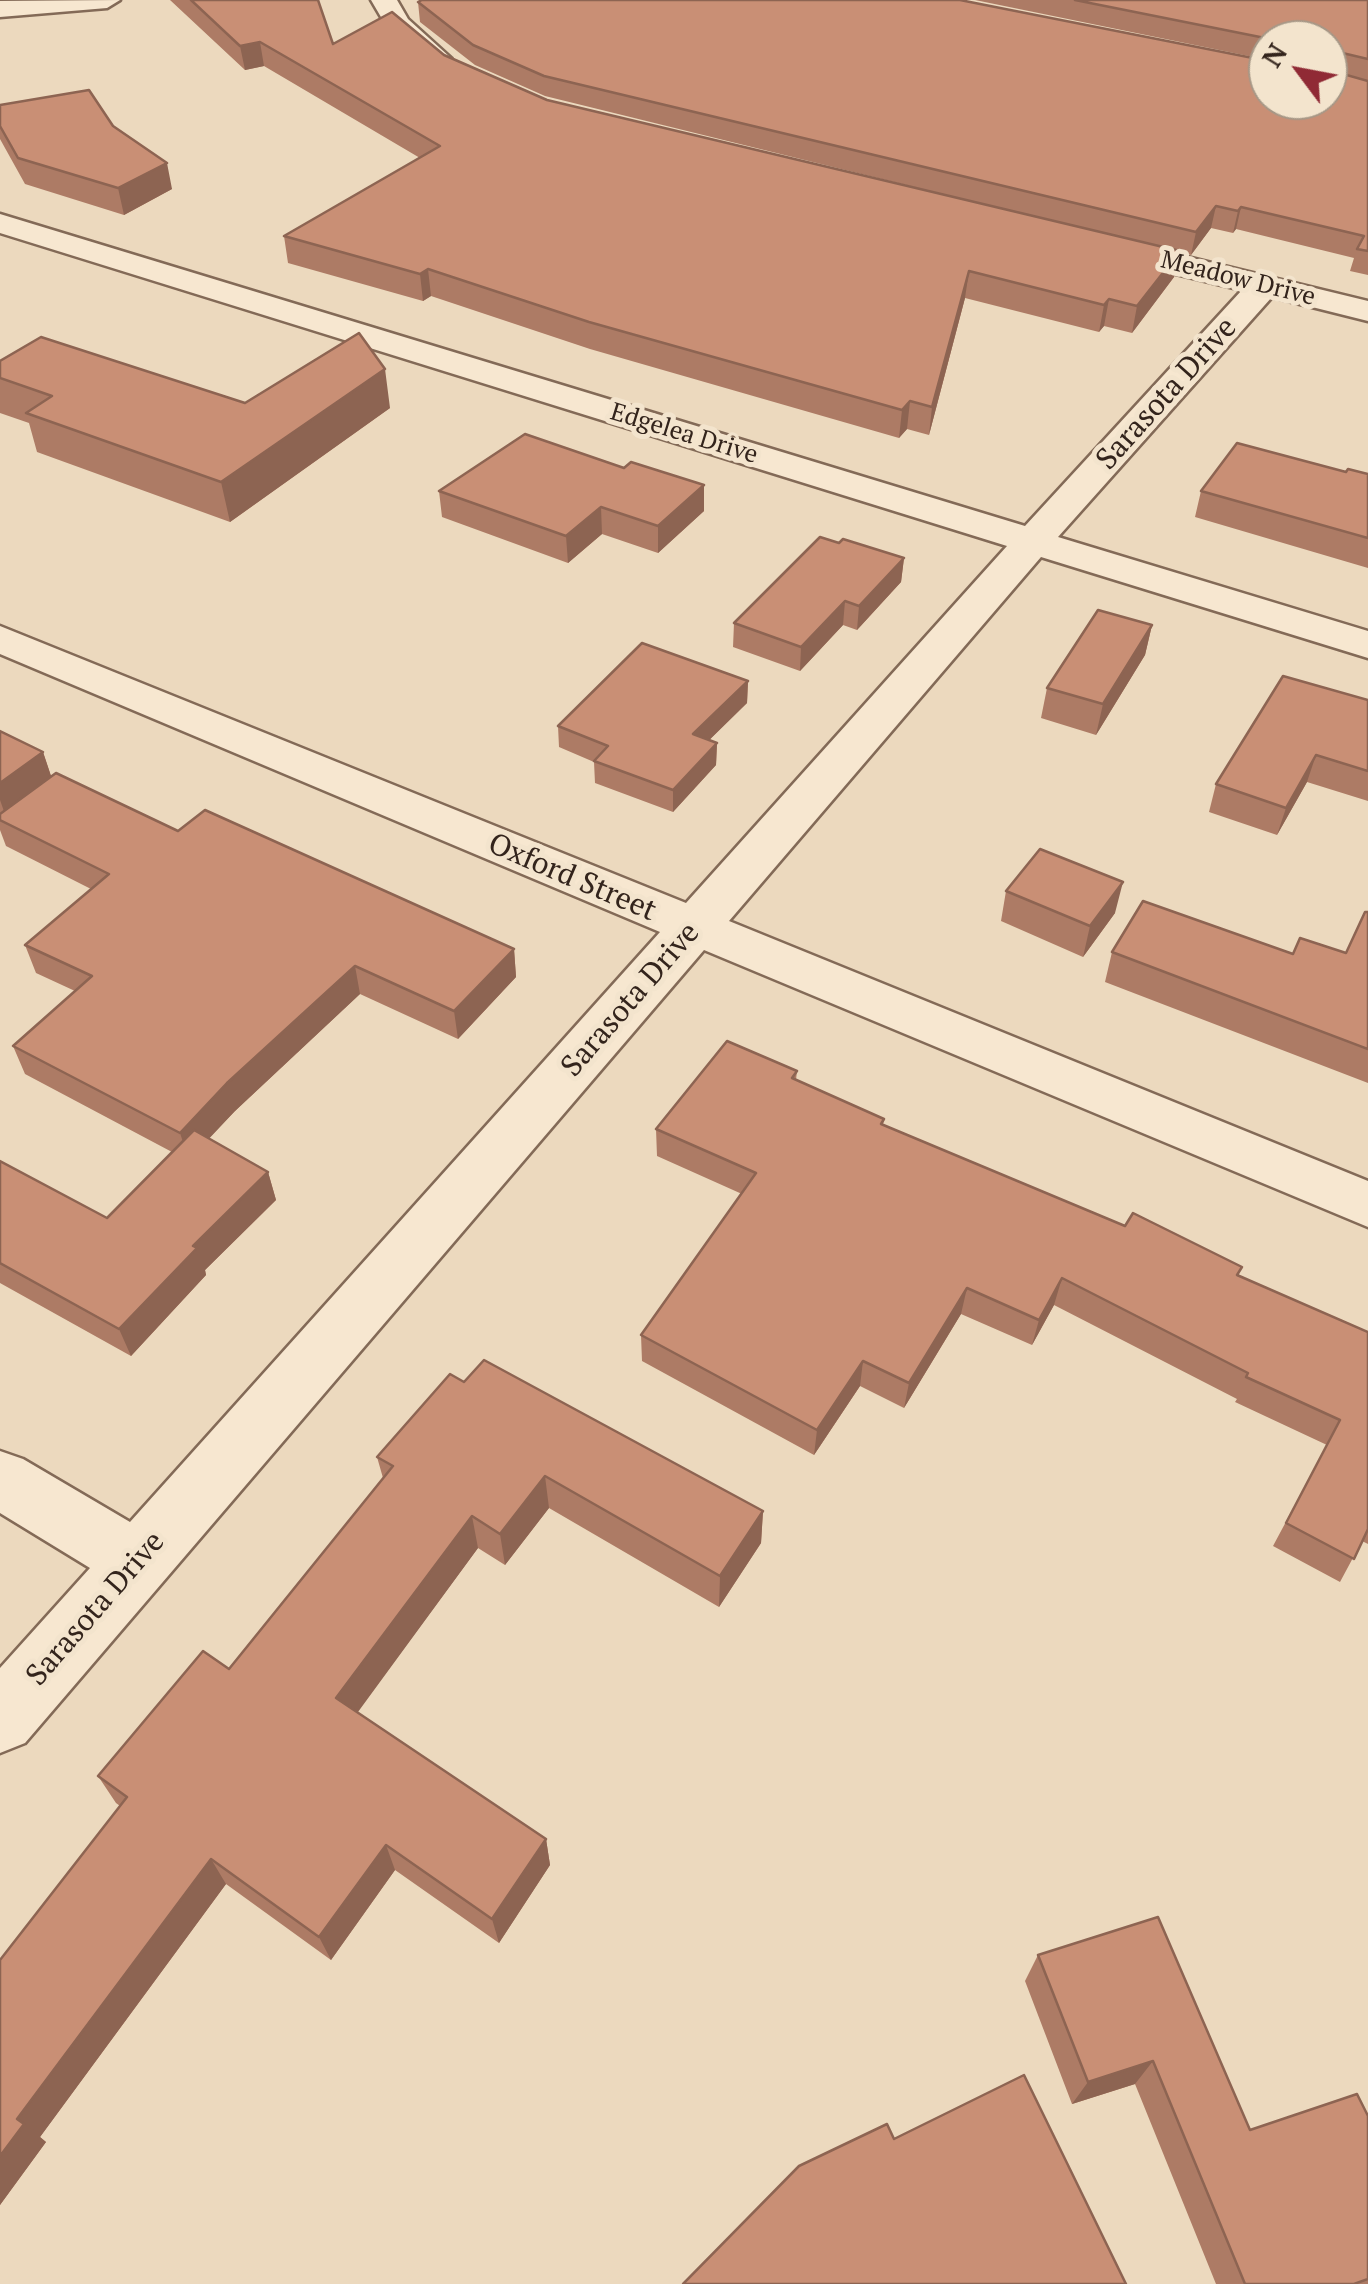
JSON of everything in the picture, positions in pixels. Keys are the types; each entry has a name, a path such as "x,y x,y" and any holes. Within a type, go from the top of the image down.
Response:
{"street":[{"path":"0,9 107,0"},
{"path":"384,0 397,23 432,59 472,81"},
{"name":"Edgelea Drive","path":"0,222 1368,646"},
{"name":"Meadow Drive","path":"1074,239 1368,311"},
{"name":"Sarasota Drive","path":"0,1720 1032,542 1266,285"},
{"name":"Oxford Street","path":"0,639 1368,1205"},
{"path":"0,1479 138,1562"}],"building":[{"path":"191,0 318,0 333,44 392,12 444,55 547,100 1180,251 1137,306 1109,299 1104,305 969,271 932,407 910,401 902,410 589,322 428,269 420,274 284,236 440,146 260,42 240,46"},
{"path":"960,0 1248,57 1248,120 1348,120 1348,75 1368,81 1368,251 1357,249 1364,236 1241,207 1238,211 1216,206 1196,232 544,76 473,45 418,2"},
{"path":"1075,0 1368,0 1368,59 1348,54 1348,20 1248,20 1248,35"},
{"path":"89,90 113,126 167,163 118,188 18,158 0,126 0,105"},
{"path":"359,333 385,369 221,482 26,413 52,396 0,378 0,361 41,337 245,403"},
{"path":"525,434 624,468 631,462 704,485 658,526 601,507 566,536 439,491"},
{"path":"1237,443 1346,472 1348,469 1368,474 1368,538 1201,491"},
{"path":"820,537 839,543 843,539 904,558 859,606 845,601 801,647 734,623"},
{"path":"1098,610 1152,625 1103,704 1047,688"},
{"path":"642,643 748,681 693,734 717,743 673,790 594,761 608,746 558,726"},
{"path":"1283,676 1368,700 1368,771 1316,755 1286,808 1216,784"},
{"path":"0,731 43,752 0,783"},
{"path":"56,773 178,831 205,810 514,949 454,1011 355,966 227,1083 180,1133 13,1046 92,976 25,945 109,874 0,820 0,814"},
{"path":"1040,849 1123,882 1090,926 1006,891"},
{"path":"1143,901 1293,954 1300,938 1346,953 1368,912 1368,1049 1112,952"},
{"path":"727,1041 797,1071 792,1078 884,1119 881,1124 1125,1226 1133,1213 1242,1267 1237,1275 1368,1332 1368,1529 1354,1559 1286,1523 1340,1420 1246,1377 1248,1373 1062,1278 1039,1320 967,1288 909,1383 863,1361 817,1430 641,1335 756,1173 656,1129"},
{"path":"194,1130 268,1172 193,1246 197,1248 119,1329 0,1263 0,1161 107,1218"},
{"path":"484,1360 763,1511 720,1576 545,1476 500,1534 472,1516 336,1698 546,1839 492,1919 386,1845 319,1937 211,1859 17,2119 24,2124 0,2156 0,1960 127,1797 98,1776 203,1651 229,1669 393,1466 377,1457 450,1374 464,1382"},
{"path":"1158,1917 1250,2130 1357,2094 1368,2116 1368,2279 1354,2284 1245,2284 1153,2061 1088,2082 1038,1955"},
{"path":"1024,2075 1126,2284 683,2284 799,2166 887,2124 894,2139"}]}
